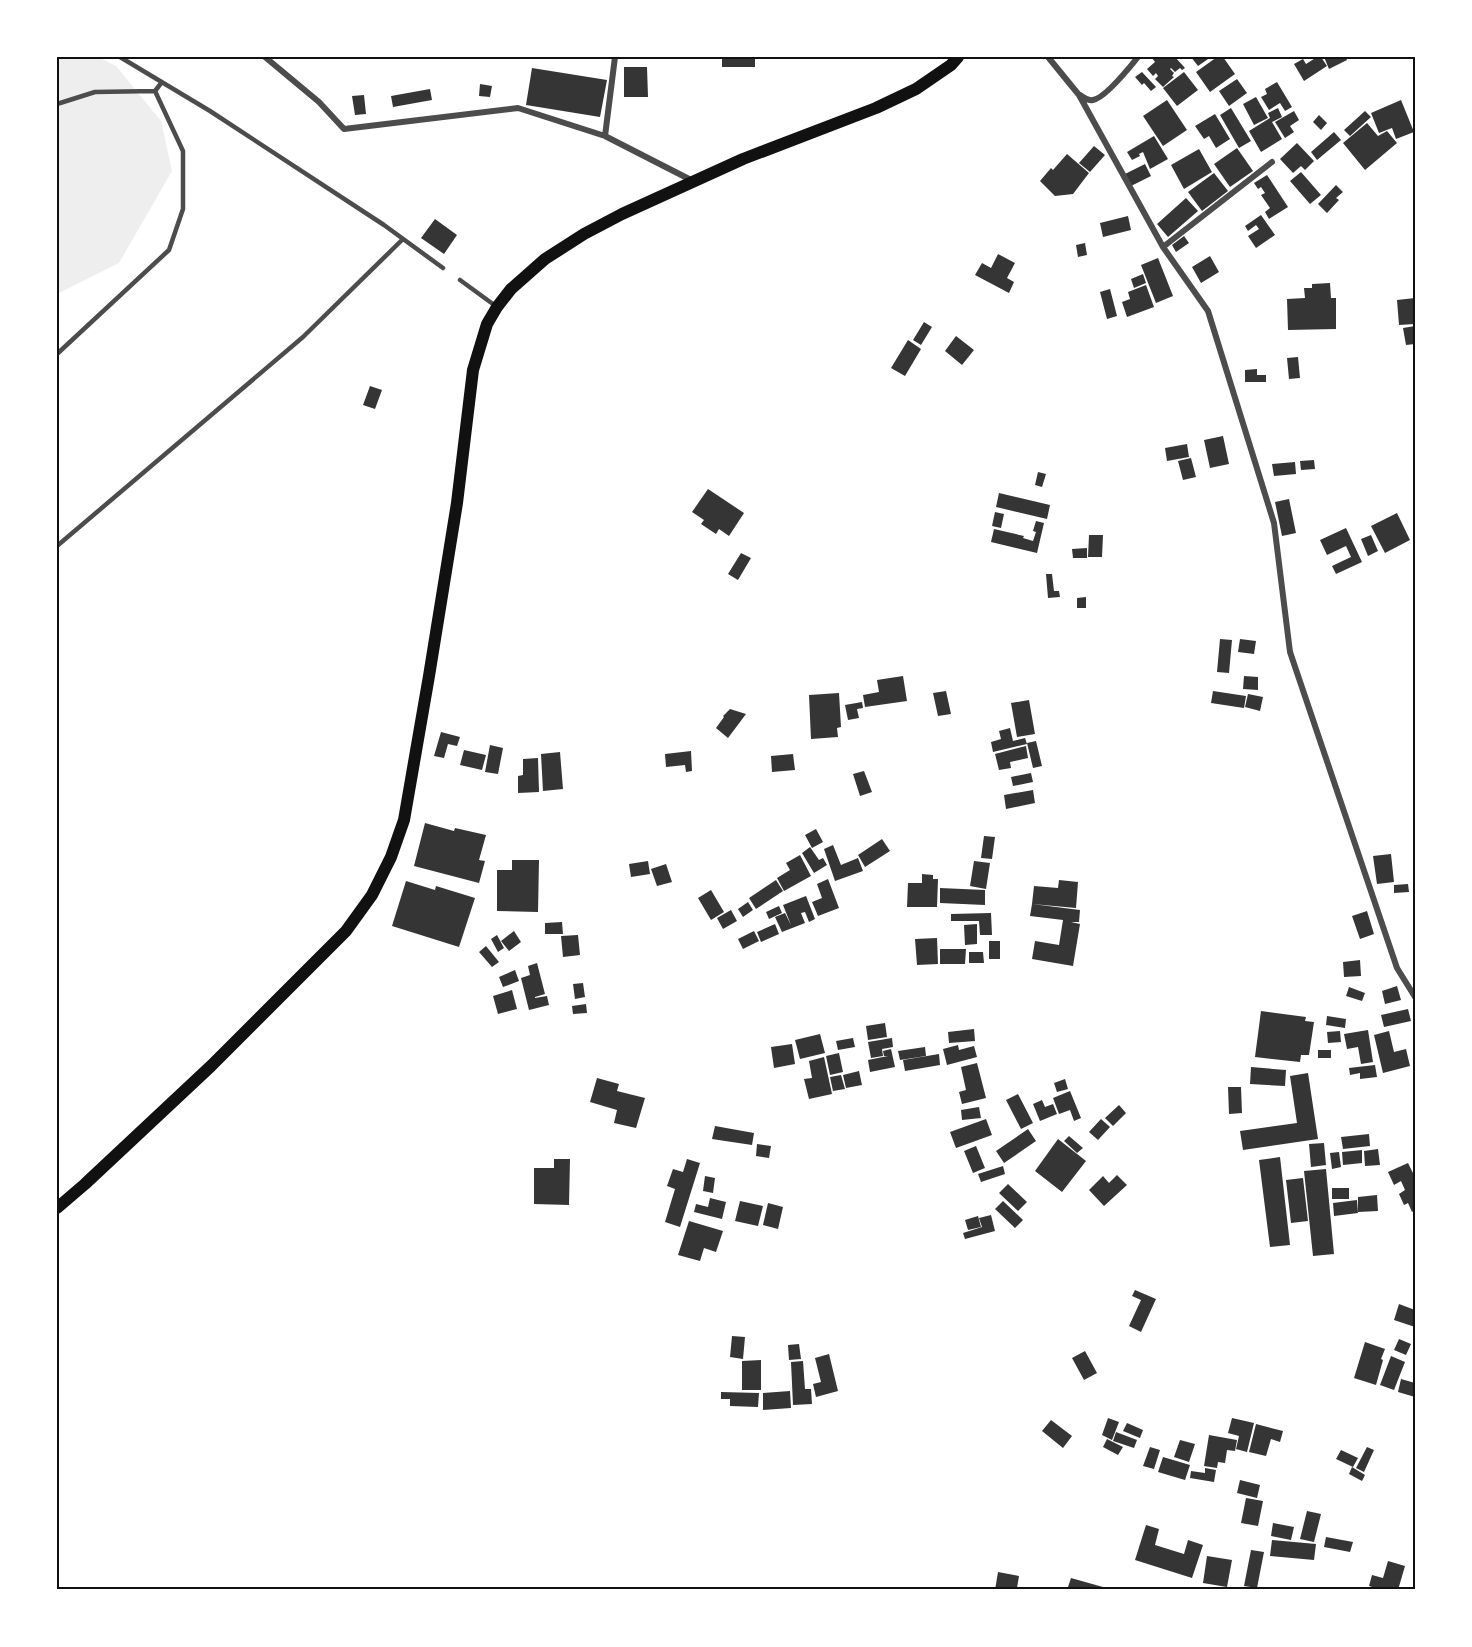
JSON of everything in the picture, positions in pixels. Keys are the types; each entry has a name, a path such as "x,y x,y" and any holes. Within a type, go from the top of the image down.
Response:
{"main road":[{"path":"57,1208 211,1066 346,931 372,895 391,857 404,820 429,676 457,503 473,370 486,324 511,289 544,259 603,224 743,159 876,108 916,89 951,65 958,57"}],"street":[{"path":"265,57 319,102 344,129 518,108 605,136 693,181"},
{"path":"605,136 615,57"},
{"path":"1048,57 1079,95 1163,247 1208,311 1274,524 1290,652 1397,968 1415,997"},
{"path":"1079,95 1087,100 1095,100 1103,95 1138,57"},
{"path":"1163,247 1272,162"}],"lane":[{"path":"120,57 229,124 443,268"},
{"path":"155,91 162,82"},
{"path":"57,104 94,92 155,91"},
{"path":"57,354 169,250 183,209 183,151 155,91"},
{"path":"57,546 303,337 403,239"},
{"path":"460,280 497,307"}],"shaded area":[{"path":"57,57 98,57 116,66 161,121 172,171 119,263 57,294"}],"building":[{"path":"722,57 755,57 755,67 722,67"},
{"path":"1175,57 1185,68 1182,70 1180,68 1175,72 1171,68 1174,77 1163,87 1155,79 1158,76 1156,73 1153,76 1147,69 1155,62 1152,58"},
{"path":"1191,57 1211,57 1198,66"},
{"path":"1217,57 1223,57 1235,74 1210,92 1196,72"},
{"path":"1321,57 1327,66 1304,81 1294,64 1303,59 1306,64"},
{"path":"1324,57 1346,57 1347,60 1329,69"},
{"path":"624,67 647,67 648,97 624,97"},
{"path":"532,68 607,80 600,117 526,105"},
{"path":"1142,72 1156,87 1151,91 1135,77"},
{"path":"1184,72 1198,90 1177,106 1163,88"},
{"path":"1237,79 1247,93 1229,106 1219,91"},
{"path":"1277,82 1292,107 1285,111 1280,103 1269,110 1261,97 1267,94 1265,89"},
{"path":"480,84 492,86 490,97 479,96"},
{"path":"430,89 432,100 393,107 391,96"},
{"path":"364,95 366,114 355,115 352,96"},
{"path":"1256,97 1268,118 1254,125 1243,104"},
{"path":"1167,100 1187,130 1163,146 1143,116"},
{"path":"1401,100 1414,132 1396,139 1392,128 1379,133 1371,113"},
{"path":"1231,108 1251,141 1239,148 1220,115"},
{"path":"1278,108 1282,117 1272,122 1282,139 1261,152 1249,131 1270,118 1268,113"},
{"path":"1294,111 1299,120 1290,126 1294,132 1285,138 1275,122"},
{"path":"1365,111 1371,117 1350,136 1344,130"},
{"path":"1215,114 1230,139 1216,148 1209,136 1204,139 1195,126"},
{"path":"1319,115 1327,123 1321,130 1313,122"},
{"path":"1367,123 1378,136 1387,131 1397,143 1365,170 1343,143"},
{"path":"1334,132 1341,140 1317,160 1311,152"},
{"path":"1154,136 1168,159 1150,169 1143,152 1132,160 1127,152"},
{"path":"1297,143 1314,161 1305,170 1301,166 1293,173 1280,159"},
{"path":"1094,146 1105,155 1090,172 1079,163"},
{"path":"1237,148 1253,171 1230,187 1214,164"},
{"path":"1199,149 1212,172 1184,189 1171,165"},
{"path":"1067,154 1089,173 1073,194 1055,196 1040,181"},
{"path":"1145,164 1151,176 1131,186 1125,174"},
{"path":"1301,172 1321,195 1310,204 1290,181"},
{"path":"1214,173 1228,191 1202,211 1188,192"},
{"path":"1267,175 1288,207 1269,219 1265,212 1270,208 1261,195 1265,193 1254,183"},
{"path":"1336,185 1343,192 1336,198 1339,200 1327,213 1318,204"},
{"path":"1186,198 1198,211 1168,237 1157,224"},
{"path":"1261,215 1275,235 1256,248 1248,236 1259,229 1256,225 1248,231 1245,226"},
{"path":"1128,216 1131,230 1103,237 1100,223"},
{"path":"435,219 457,235 444,254 421,238"},
{"path":"1184,236 1189,243 1176,252 1172,245"},
{"path":"1085,243 1087,255 1078,257 1076,245"},
{"path":"998,254 1015,263 1007,278 1014,282 1009,293 975,275 982,263 991,268"},
{"path":"1210,256 1219,272 1201,283 1192,267"},
{"path":"1158,258 1173,296 1156,303 1141,265"},
{"path":"1143,274 1146,283 1134,288 1131,279"},
{"path":"1330,283 1331,298 1336,298 1336,329 1288,330 1287,299 1305,298 1304,288 1312,288 1312,284"},
{"path":"1146,285 1154,307 1127,317 1122,302 1130,299 1128,292"},
{"path":"1110,289 1117,316 1107,319 1100,292"},
{"path":"1415,298 1415,324 1399,325 1397,300"},
{"path":"924,322 932,327 921,345 913,340"},
{"path":"1415,326 1415,344 1406,345 1403,328"},
{"path":"956,336 974,350 962,365 945,351"},
{"path":"908,340 921,349 905,376 891,368"},
{"path":"1298,357 1300,378 1289,379 1287,358"},
{"path":"1257,369 1257,375 1266,375 1266,382 1245,382 1245,370"},
{"path":"370,386 382,390 375,409 363,405"},
{"path":"1223,436 1229,464 1210,468 1204,440"},
{"path":"1187,444 1189,457 1167,461 1165,448"},
{"path":"1191,458 1196,477 1183,480 1178,461"},
{"path":"1314,460 1315,469 1301,470 1300,461"},
{"path":"1295,462 1296,474 1274,476 1272,464"},
{"path":"1038,472 1046,474 1042,487 1035,485"},
{"path":"708,489 744,513 729,536 719,529 716,534 701,524 704,520 692,512"},
{"path":"999,493 1050,505 1047,519 996,507"},
{"path":"1289,499 1296,533 1282,536 1275,502"},
{"path":"995,512 1004,514 1001,528 992,526"},
{"path":"1397,513 1410,540 1385,553 1371,526"},
{"path":"1036,521 1044,523 1037,553 991,542 994,529 1024,536 1023,538 1033,541"},
{"path":"1346,528 1362,562 1336,574 1332,566 1351,557 1346,546 1327,555 1320,540"},
{"path":"1089,535 1103,535 1102,557 1088,557"},
{"path":"1371,535 1378,551 1368,556 1361,539"},
{"path":"1087,548 1087,558 1073,558 1072,549"},
{"path":"741,553 751,558 738,580 728,574"},
{"path":"1046,574 1052,574 1054,591 1059,591 1060,597 1048,598"},
{"path":"1086,597 1086,608 1077,608 1077,598"},
{"path":"1220,639 1232,640 1229,673 1217,672"},
{"path":"1240,639 1256,641 1254,654 1238,652"},
{"path":"903,676 907,701 865,707 863,695 879,692 877,680"},
{"path":"1244,676 1258,677 1258,690 1243,689"},
{"path":"946,691 951,714 938,716 933,693"},
{"path":"1213,691 1246,696 1244,708 1211,703"},
{"path":"839,693 841,727 837,728 838,737 811,739 809,695"},
{"path":"1248,694 1263,697 1260,711 1245,707"},
{"path":"1029,700 1035,734 1017,737 1011,703"},
{"path":"862,702 863,708 857,709 859,718 848,720 845,705"},
{"path":"730,709 746,714 728,738 716,728"},
{"path":"1010,728 1013,741 1025,738 1027,744 993,752 991,742 1001,739 999,731"},
{"path":"441,732 460,737 457,746 448,744 444,758 434,756"},
{"path":"1036,741 1042,766 1033,768 1027,743"},
{"path":"490,745 503,748 498,774 485,772"},
{"path":"1026,746 1028,758 1010,762 1011,768 999,770 995,754"},
{"path":"464,750 486,755 482,770 460,765"},
{"path":"691,751 692,771 686,772 685,765 666,767 665,754"},
{"path":"560,752 563,789 543,791 541,754"},
{"path":"793,754 795,770 772,772 771,756"},
{"path":"538,758 539,792 518,793 518,776 523,775 523,759"},
{"path":"864,771 872,792 860,796 853,774"},
{"path":"1031,773 1033,782 1013,786 1011,777"},
{"path":"1033,790 1035,803 1006,809 1004,795"},
{"path":"425,823 454,831 455,828 486,835 479,860 485,861 479,883 414,866"},
{"path":"816,829 823,842 812,848 805,835"},
{"path":"984,836 995,837 992,859 981,858"},
{"path":"882,839 890,851 865,867 858,855"},
{"path":"833,845 841,865 858,858 863,871 835,881 824,849"},
{"path":"810,847 819,860 823,858 827,865 814,873 802,853"},
{"path":"1391,854 1394,882 1377,884 1373,856"},
{"path":"800,855 811,876 784,891 777,878 790,870 786,863"},
{"path":"512,860 539,860 538,912 497,911 497,870 512,870"},
{"path":"648,861 650,874 631,877 629,864"},
{"path":"974,861 990,863 986,889 970,886"},
{"path":"666,864 672,882 657,886 651,869"},
{"path":"922,874 933,875 933,879 938,879 937,907 907,907 908,883 922,883"},
{"path":"828,879 839,908 818,916 812,902 822,898 817,884"},
{"path":"776,880 783,891 756,909 749,898"},
{"path":"1059,880 1078,882 1076,908 1032,904 1034,886 1058,888"},
{"path":"406,881 435,890 436,886 475,898 459,947 392,926"},
{"path":"1408,884 1409,892 1394,893 1394,885"},
{"path":"940,888 985,890 985,905 940,903"},
{"path":"711,890 724,912 711,920 698,898"},
{"path":"806,896 815,919 809,922 805,912 801,913 805,923 782,932 775,917 785,913 791,925 783,905"},
{"path":"748,902 753,910 743,917 738,909"},
{"path":"1032,904 1080,910 1079,922 1071,922 1080,924 1073,966 1032,959 1035,941 1059,945 1063,920 1030,916"},
{"path":"779,906 782,913 769,919 766,912"},
{"path":"731,910 737,921 723,929 717,918"},
{"path":"1367,911 1374,934 1360,939 1352,916"},
{"path":"991,913 992,935 980,935 979,921 951,921 951,914"},
{"path":"562,922 563,934 545,934 545,923"},
{"path":"775,924 779,934 761,942 757,932"},
{"path":"977,924 977,944 965,945 964,925"},
{"path":"514,931 521,942 509,951 501,941"},
{"path":"754,931 759,941 743,949 738,939"},
{"path":"497,935 504,948 498,952 491,939"},
{"path":"578,935 580,955 563,957 561,936"},
{"path":"937,938 938,964 917,965 915,939"},
{"path":"989,941 1000,941 1000,959 989,959"},
{"path":"486,946 499,962 492,967 479,952"},
{"path":"940,949 966,949 965,964 940,964"},
{"path":"969,952 983,952 984,963 969,963"},
{"path":"1360,960 1361,976 1344,977 1343,962"},
{"path":"537,963 545,994 535,998 547,996 549,1005 529,1010 521,978 530,975 528,966"},
{"path":"515,970 519,981 503,987 499,977"},
{"path":"583,983 585,997 575,999 573,984"},
{"path":"1397,986 1401,1000 1385,1004 1382,991"},
{"path":"1349,987 1365,993 1362,1001 1346,996"},
{"path":"512,990 517,1009 498,1014 493,996"},
{"path":"586,1004 587,1013 573,1014 572,1006"},
{"path":"1408,1009 1411,1021 1384,1027 1381,1015"},
{"path":"1261,1011 1306,1017 1305,1021 1314,1022 1309,1055 1301,1055 1300,1062 1255,1057"},
{"path":"1327,1016 1346,1019 1345,1028 1326,1025"},
{"path":"885,1023 887,1037 868,1040 866,1026"},
{"path":"974,1029 975,1041 949,1043 948,1032"},
{"path":"1368,1030 1373,1062 1361,1064 1358,1047 1347,1049 1344,1034"},
{"path":"1340,1031 1341,1042 1328,1043 1327,1032"},
{"path":"1389,1031 1394,1052 1406,1049 1410,1066 1383,1073 1374,1035"},
{"path":"820,1034 825,1053 800,1059 795,1040"},
{"path":"853,1038 855,1047 838,1050 836,1041"},
{"path":"892,1038 893,1047 882,1049 883,1056 871,1058 868,1042"},
{"path":"792,1044 795,1064 774,1068 771,1047"},
{"path":"958,1045 959,1050 974,1046 977,1057 947,1065 943,1049"},
{"path":"925,1047 926,1056 900,1060 898,1051"},
{"path":"891,1049 895,1067 870,1072 868,1060 888,1056 884,1056 883,1051"},
{"path":"1318,1050 1331,1050 1331,1058 1318,1058"},
{"path":"839,1053 843,1072 830,1075 826,1056"},
{"path":"939,1054 940,1065 905,1071 903,1060"},
{"path":"824,1057 832,1094 809,1099 804,1079 812,1078 809,1061"},
{"path":"977,1063 986,1098 962,1104 959,1092 966,1090 961,1067"},
{"path":"1375,1065 1377,1077 1360,1079 1360,1073 1350,1075 1349,1068"},
{"path":"1251,1067 1286,1070 1285,1086 1250,1084"},
{"path":"859,1071 862,1085 846,1088 843,1075"},
{"path":"1308,1073 1318,1139 1243,1150 1240,1131 1297,1123 1290,1076"},
{"path":"841,1075 845,1089 833,1091 830,1077"},
{"path":"597,1078 619,1084 617,1091 645,1098 636,1128 614,1123 617,1110 590,1102"},
{"path":"1065,1079 1068,1089 1057,1092 1054,1083"},
{"path":"1228,1087 1241,1087 1242,1113 1229,1114"},
{"path":"1070,1091 1081,1118 1074,1121 1070,1110 1059,1114 1053,1098"},
{"path":"1018,1094 1033,1123 1021,1129 1006,1100"},
{"path":"1042,1100 1045,1107 1053,1104 1057,1114 1040,1121 1033,1104"},
{"path":"1119,1105 1126,1113 1113,1126 1105,1118"},
{"path":"979,1107 981,1118 962,1120 961,1110"},
{"path":"986,1119 992,1135 956,1148 950,1132"},
{"path":"1101,1119 1110,1127 1098,1140 1089,1132"},
{"path":"715,1126 754,1133 752,1145 712,1139"},
{"path":"1028,1129 1036,1141 1004,1163 996,1151"},
{"path":"1369,1134 1370,1146 1343,1149 1341,1137"},
{"path":"1069,1136 1083,1148 1077,1153 1064,1141"},
{"path":"1058,1139 1086,1161 1062,1192 1035,1171"},
{"path":"1324,1143 1326,1165 1311,1167 1309,1144"},
{"path":"757,1144 771,1146 769,1158 756,1156"},
{"path":"976,1146 985,1168 973,1173 964,1151"},
{"path":"1378,1149 1380,1165 1365,1166 1364,1151"},
{"path":"1362,1150 1362,1163 1343,1165 1342,1152"},
{"path":"1339,1152 1341,1167 1332,1169 1330,1153"},
{"path":"1280,1157 1290,1245 1270,1247 1259,1160"},
{"path":"554,1159 570,1159 569,1205 534,1204 534,1168 554,1168"},
{"path":"687,1159 700,1163 680,1227 665,1222 675,1189 667,1186 673,1169 683,1172"},
{"path":"1408,1163 1415,1177 1415,1210 1412,1212 1408,1203 1404,1205 1399,1194 1405,1190 1401,1181 1394,1185 1388,1172"},
{"path":"1003,1166 1005,1174 981,1182 978,1174"},
{"path":"1326,1169 1334,1254 1313,1256 1304,1171"},
{"path":"1117,1175 1127,1185 1104,1206 1089,1190 1103,1176 1109,1183"},
{"path":"705,1176 715,1178 713,1193 703,1191"},
{"path":"1303,1178 1308,1221 1291,1223 1286,1180"},
{"path":"1008,1184 1027,1202 1018,1211 999,1193"},
{"path":"1332,1188 1349,1188 1349,1199 1332,1199"},
{"path":"1377,1195 1378,1211 1358,1212 1358,1197"},
{"path":"710,1198 726,1202 722,1219 694,1212 696,1204 708,1207"},
{"path":"1357,1200 1358,1213 1334,1216 1333,1203"},
{"path":"740,1201 763,1206 758,1226 735,1221"},
{"path":"1003,1201 1023,1220 1015,1228 995,1209"},
{"path":"768,1203 783,1207 778,1229 763,1225"},
{"path":"991,1215 995,1231 965,1239 963,1233 982,1227 979,1218"},
{"path":"978,1216 981,1227 968,1230 965,1220"},
{"path":"689,1221 723,1231 716,1252 704,1248 700,1261 678,1255"},
{"path":"1135,1290 1156,1299 1141,1332 1129,1326 1141,1300 1132,1296"},
{"path":"1399,1304 1415,1310 1415,1327 1394,1320"},
{"path":"732,1336 745,1337 743,1359 730,1357"},
{"path":"1399,1339 1411,1344 1406,1355 1394,1350"},
{"path":"1365,1342 1385,1349 1376,1385 1354,1378"},
{"path":"799,1344 801,1359 789,1360 788,1345"},
{"path":"1085,1351 1097,1373 1084,1380 1072,1358"},
{"path":"829,1354 838,1391 816,1397 813,1384 821,1382 815,1358"},
{"path":"1391,1356 1405,1362 1394,1390 1380,1385"},
{"path":"761,1360 761,1390 742,1390 742,1361"},
{"path":"803,1361 805,1389 811,1389 812,1404 793,1405 791,1362"},
{"path":"1401,1379 1415,1383 1415,1397 1398,1392"},
{"path":"790,1391 791,1408 763,1410 763,1393"},
{"path":"721,1392 759,1393 758,1407 730,1406 730,1399 721,1399"},
{"path":"1108,1418 1119,1422 1112,1440 1102,1435"},
{"path":"1232,1418 1254,1423 1247,1452 1236,1449 1239,1436 1228,1433"},
{"path":"1051,1420 1072,1436 1063,1448 1042,1431"},
{"path":"1127,1423 1143,1430 1140,1438 1123,1431"},
{"path":"1256,1424 1283,1431 1280,1442 1271,1439 1266,1456 1249,1452"},
{"path":"1116,1432 1137,1440 1134,1448 1113,1441"},
{"path":"1209,1435 1237,1440 1235,1451 1227,1450 1225,1463 1218,1462 1217,1468 1204,1466"},
{"path":"1107,1439 1123,1447 1118,1455 1103,1447"},
{"path":"1180,1440 1195,1444 1189,1462 1174,1457"},
{"path":"1150,1447 1160,1450 1154,1469 1143,1466"},
{"path":"1367,1447 1374,1450 1364,1472 1356,1468"},
{"path":"1341,1450 1358,1458 1353,1467 1336,1459"},
{"path":"1163,1457 1190,1465 1185,1480 1158,1472"},
{"path":"1352,1467 1365,1475 1362,1481 1349,1474"},
{"path":"1205,1468 1216,1470 1214,1482 1190,1478 1191,1471 1205,1473"},
{"path":"1240,1480 1260,1485 1257,1498 1237,1493"},
{"path":"1246,1498 1263,1501 1258,1526 1241,1523"},
{"path":"1307,1511 1321,1514 1314,1542 1300,1539"},
{"path":"1273,1523 1294,1527 1291,1540 1271,1536"},
{"path":"1146,1525 1159,1529 1155,1545 1184,1554 1188,1540 1203,1545 1192,1578 1135,1560"},
{"path":"1326,1537 1353,1542 1350,1552 1324,1547"},
{"path":"1272,1540 1316,1544 1314,1560 1270,1556"},
{"path":"1251,1550 1264,1552 1257,1588 1244,1586"},
{"path":"1207,1556 1232,1560 1227,1587 1203,1583"},
{"path":"1388,1561 1405,1566 1398,1590 1382,1590 1369,1586 1372,1575 1383,1578"},
{"path":"998,1572 1019,1576 1017,1588 995,1590"},
{"path":"1071,1578 1110,1589 1110,1590 1067,1590"}]}
